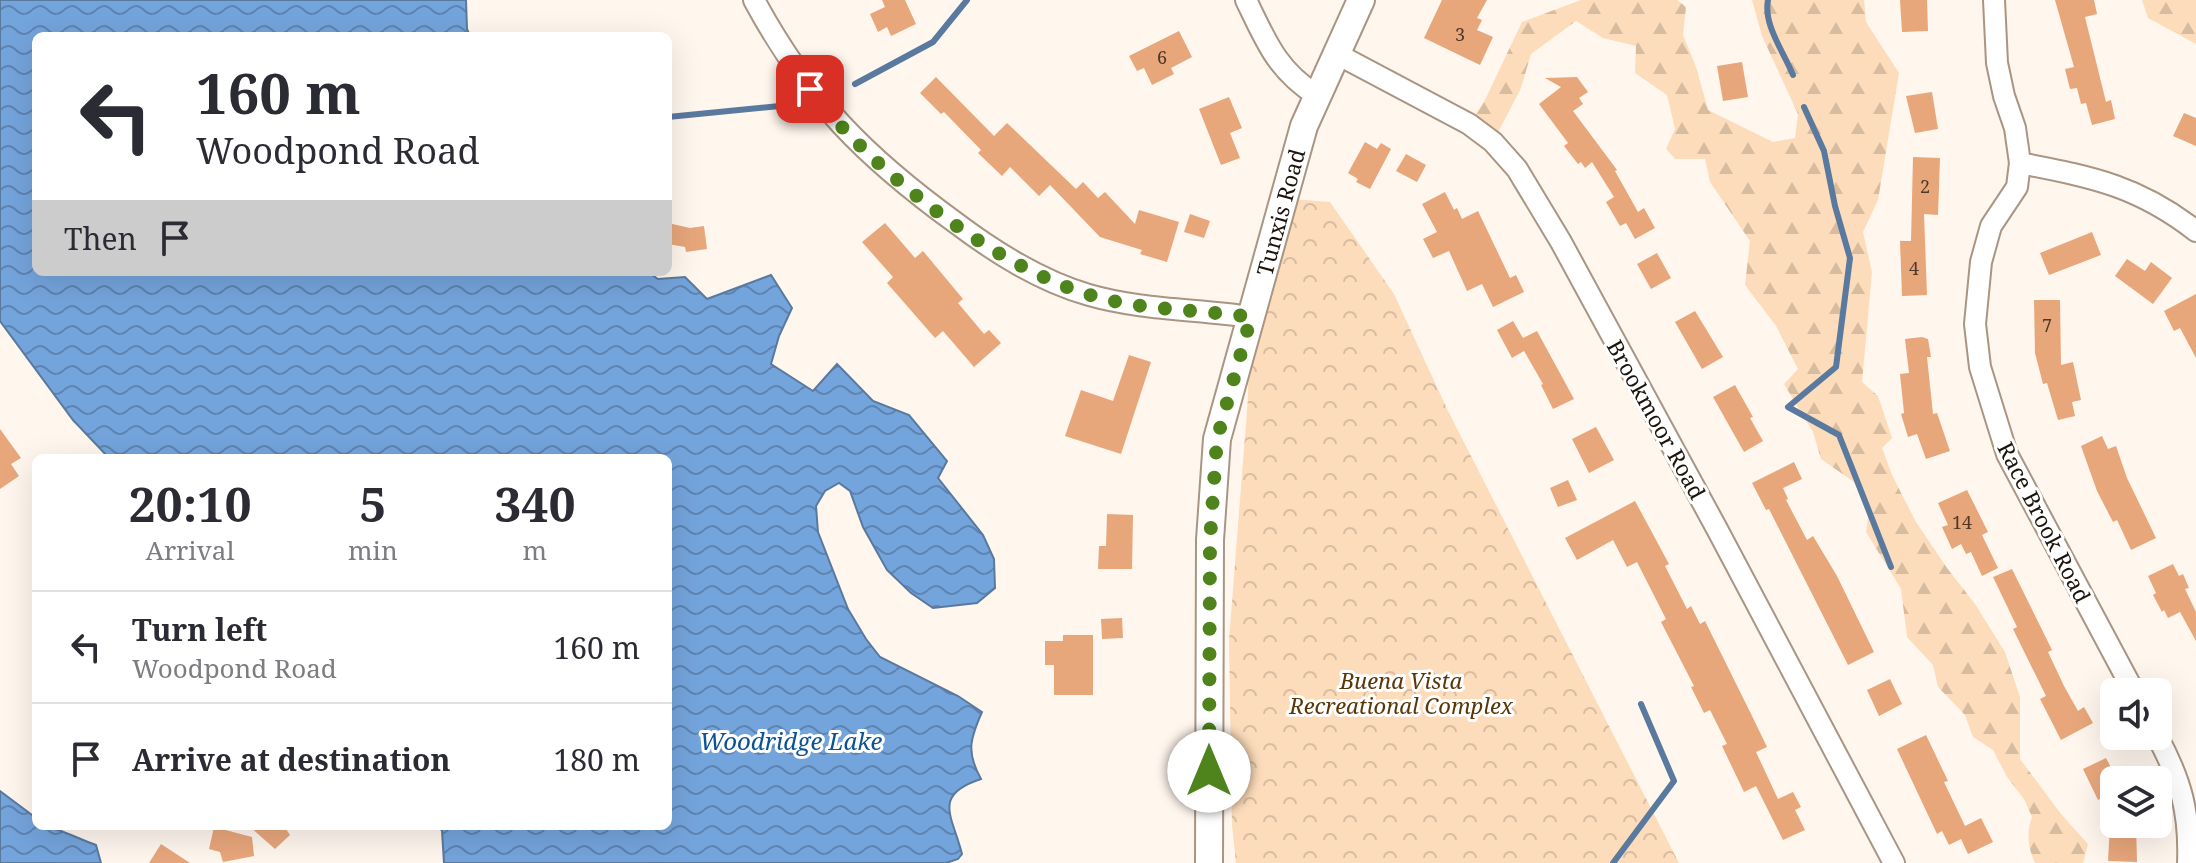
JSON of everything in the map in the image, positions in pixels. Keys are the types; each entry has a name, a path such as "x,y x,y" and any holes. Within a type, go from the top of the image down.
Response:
{"street":[{"path":"754,0 799,74 856,143 924,200 1003,256 1039,276 1087,295 1125,303 1251,317"},
{"path":"1246,0 1274,56 1295,82 1316,95"},
{"name":"Tunxis Road","path":"1209,863 1212,489 1217,439 1293,164 1316,95 1361,0"},
{"path":"1994,0 1997,63 2015,128 2020,163 2088,176 2120,186 2155,202 2196,231"},
{"name":"Brookmoor Road","path":"1335,53 1447,110 1493,142 1517,169 1650,406 1894,863"},
{"name":"Race Brook Road","path":"2020,163 2017,187 1991,226 1981,262 1975,324 1980,367 2007,454 2127,678"},
{"path":"2164,750 2176,774 2187,811 2188,863"}],"green space":[{"path":"1581,0 1677,0 1686,7 1683,35 1708,110 1773,142 1795,138 1798,114 1762,36 1752,0 1864,0 1866,22 1899,73 1878,200 1863,232 1872,272 1862,382 1878,396 1892,438 1882,448 1916,522 2005,652 2020,697 2020,759 2088,844 2083,863 2035,863 2029,840 2032,817 2024,799 2007,777 1993,750 1973,737 1965,715 1938,687 1933,665 1907,637 1901,589 1866,532 1869,511 1857,484 1821,459 1813,432 1784,384 1798,369 1776,326 1745,285 1750,241 1710,182 1705,159 1675,159 1666,149 1675,129 1667,95 1635,73 1636,46 1603,38 1576,21 1531,54 1521,88 1493,142 1469,124 1484,102 1522,22"},
{"path":"2142,0 2196,0 2196,44 2148,18"},
{"name":"Buena Vista Recreational Complex","path":"1292,199 1330,202 1394,294 1448,411 1679,863 1236,863 1232,825 1229,640 1248,398 1249,346 1264,313 1289,231"}],"water":[{"name":"Woodridge Lake","path":"0,0 466,0 468,32 32,32 32,276 685,277 707,299 771,275 792,308 771,364 813,391 837,364 873,401 909,415 947,461 938,478 983,535 994,559 995,588 977,603 933,608 911,593 887,570 863,527 850,491 839,483 825,491 816,506 818,532 848,609 880,657 958,696 982,712 971,746 973,761 981,779 956,792 949,808 962,854 946,863 444,863 441,830 672,830 672,454 105,454 73,420 0,321"},
{"path":"0,791 32,815 32,830 58,830 96,845 101,863 0,863"}],"building":[{"path":"882,0 905,0 916,24 891,36 887,27 878,32 870,14 885,7"},
{"path":"1442,0 1487,0 1477,18 1482,20 1477,30 1493,37 1480,65 1424,38"},
{"path":"1900,0 1927,0 1928,31 1902,32"},
{"path":"2055,0 2094,0 2097,14 2085,17 2106,102 2111,100 2115,119 2092,125 2086,103 2081,104 2077,88 2070,89 2065,69 2074,67"},
{"path":"1179,31 1192,57 1171,68 1174,74 1152,85 1144,68 1137,71 1129,56"},
{"path":"1742,62 1748,97 1723,101 1717,66"},
{"path":"936,77 994,136 1007,123 1076,189 1083,182 1098,198 1105,192 1135,224 1139,210 1179,222 1167,262 1140,254 1142,250 1100,237 1050,185 1039,196 1010,167 1002,176 944,112 941,114 920,93"},
{"path":"1577,77 1588,92 1579,98 1583,104 1573,111 1617,170 1638,212 1644,208 1655,228 1635,239 1626,223 1620,226 1606,202 1614,197 1592,162 1585,168 1581,162 1578,164 1564,146 1568,143 1539,104 1561,87 1545,78"},
{"path":"1932,92 1938,129 1915,133 1906,96"},
{"path":"1229,97 1242,128 1230,133 1240,158 1221,165 1199,109"},
{"path":"2184,113 2196,118 2196,146 2173,136"},
{"path":"1365,142 1377,149 1381,143 1391,149 1370,189 1356,182 1358,179 1348,173"},
{"path":"1406,154 1426,165 1417,182 1396,171"},
{"path":"1913,157 1940,158 1938,215 1924,214 1927,295 1902,296 1900,241 1911,241"},
{"path":"1445,192 1462,219 1478,211 1510,278 1516,275 1524,292 1493,307 1482,284 1467,291 1449,251 1433,258 1423,239 1437,232 1422,204"},
{"path":"1190,214 1210,221 1204,238 1184,232"},
{"path":"885,223 915,258 923,251 963,299 958,303 984,334 989,330 1001,343 974,367 943,331 935,338 887,283 893,277 862,242"},
{"path":"672,224 690,228 704,226 707,249 686,252 685,247 672,245"},
{"path":"2092,232 2101,255 2049,275 2040,253"},
{"path":"1657,253 1671,278 1651,289 1637,264"},
{"path":"2127,259 2145,271 2151,262 2172,278 2153,304 2115,276"},
{"path":"2196,294 2196,358 2180,328 2174,331 2164,311"},
{"path":"2034,300 2060,300 2061,365 2073,362 2081,400 2072,402 2075,416 2058,420 2047,383 2043,384 2035,353"},
{"path":"1695,311 1723,357 1702,369 1675,322"},
{"path":"1513,321 1523,338 1537,331 1574,399 1553,409 1524,351 1512,358 1497,330"},
{"path":"1905,339 1928,339 1931,357 1927,357 1933,414 1937,413 1950,451 1926,459 1917,434 1908,437 1901,414 1904,413 1900,374 1909,373"},
{"path":"1129,355 1151,362 1121,454 1065,436 1081,390 1113,401"},
{"path":"1735,385 1763,441 1744,452 1713,397"},
{"path":"1596,427 1614,460 1589,473 1572,439"},
{"path":"0,429 21,458 11,464 19,476 0,489"},
{"path":"2102,436 2108,449 2116,446 2127,478 2156,538 2131,550 2117,520 2113,522 2097,491 2081,446"},
{"path":"1794,462 1802,479 1783,488 1786,500 1807,540 1813,536 1837,576 1874,652 1848,665 1769,509 1766,510 1752,483"},
{"path":"1568,480 1577,500 1558,507 1550,488"},
{"path":"1967,490 1988,532 1982,535 1998,568 1982,576 1971,552 1966,554 1961,544 1952,549 1942,527 1948,525 1938,503"},
{"path":"1635,501 1669,564 1665,566 1687,609 1691,606 1700,624 1705,621 1767,747 1756,752 1778,799 1793,792 1801,807 1795,810 1805,830 1783,840 1756,786 1744,792 1722,746 1727,744 1710,710 1704,713 1691,687 1694,686 1661,622 1666,619 1637,562 1627,567 1613,540 1577,560 1565,538"},
{"path":"1107,514 1133,515 1132,569 1098,569 1099,546 1106,546"},
{"path":"2173,564 2179,576 2183,574 2189,588 2185,589 2196,612 2196,641 2180,612 2168,618 2153,595 2156,593 2148,576"},
{"path":"2012,569 2052,650 2048,652 2064,686 2078,711 2084,707 2093,723 2061,740 2040,699 2046,696 2013,629 2017,627 1993,577"},
{"path":"1122,618 1123,638 1102,639 1101,619"},
{"path":"1063,635 1093,635 1093,695 1054,695 1054,665 1045,665 1045,641 1063,641"},
{"path":"1890,679 1902,704 1879,716 1867,690"},
{"path":"1926,735 1965,826 1981,818 1993,842 1968,854 1961,839 1949,845 1942,831 1937,834 1897,749"},
{"path":"2106,758 2110,766 2100,766 2100,799 2098,800 2083,769"},
{"path":"213,830 225,830 252,837 254,856 223,862 220,852 209,849"},
{"path":"254,830 287,830 290,835 275,849"},
{"path":"2109,838 2136,838 2137,862 2108,861"},
{"path":"161,844 190,863 149,863"}],"waterway":[{"path":"855,84 933,42 967,0"},
{"path":"1768,0 1771,29 1793,75"},
{"path":"672,117 790,105"},
{"path":"1804,107 1824,151 1850,258 1836,367 1788,407 1839,435 1891,567"},
{"path":"1613,863 1674,781 1641,704"}],"route":[{"path":"810,89 856,143 924,200 1003,256 1039,276 1087,295 1125,303 1251,317 1217,439 1212,489 1209,771"}]}
